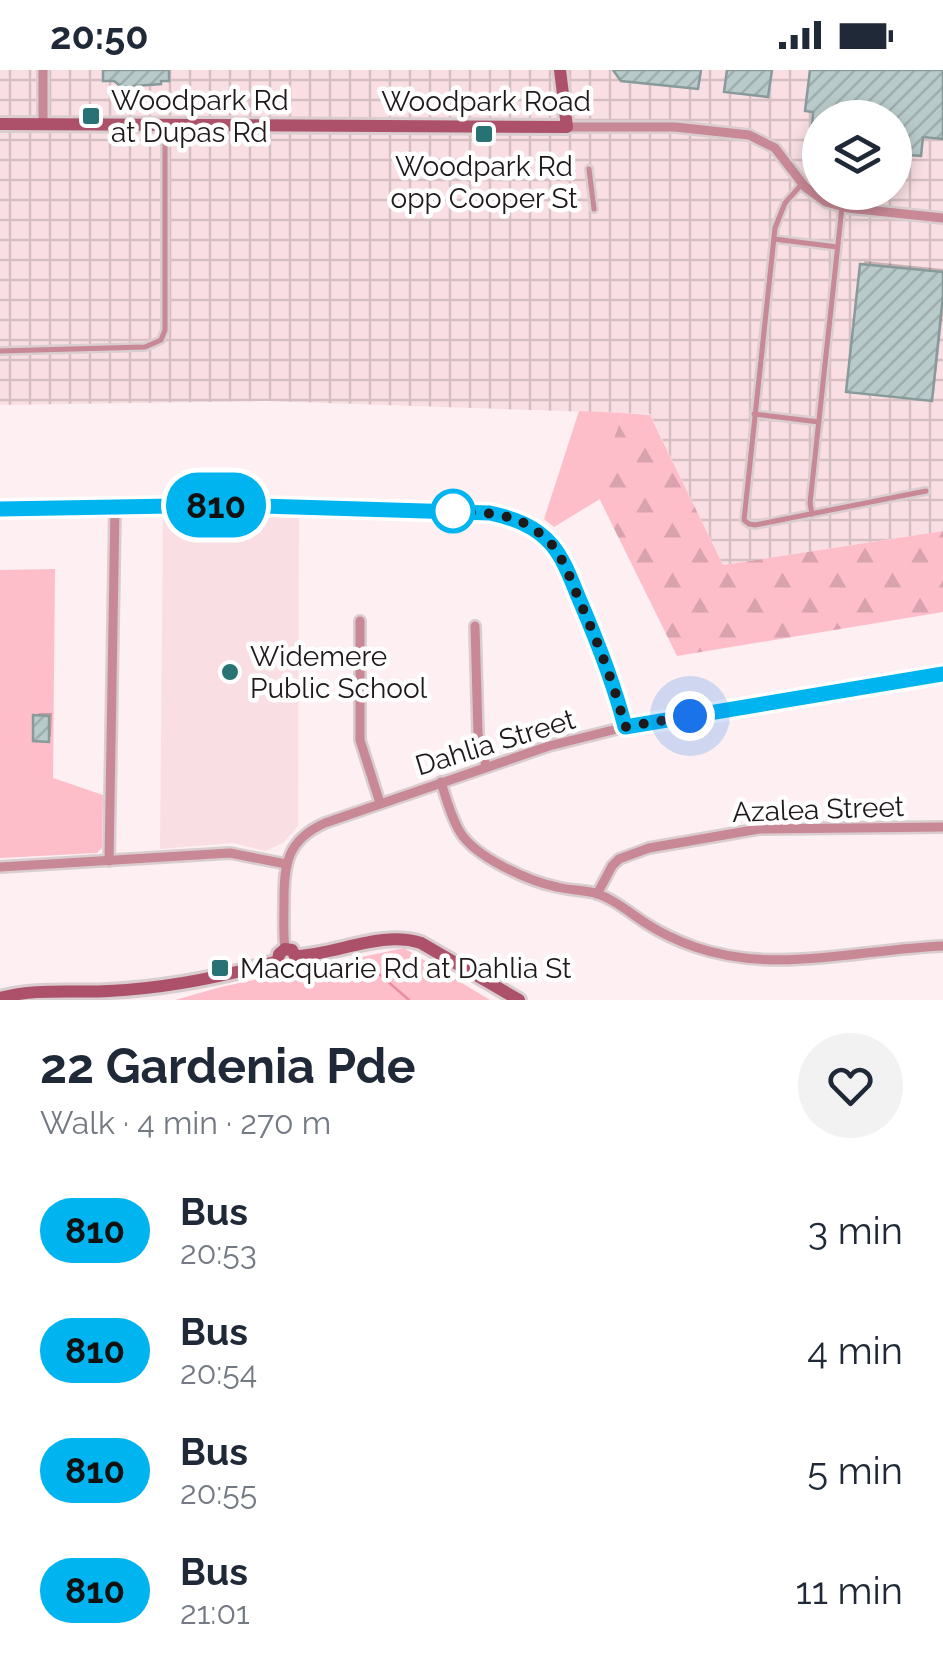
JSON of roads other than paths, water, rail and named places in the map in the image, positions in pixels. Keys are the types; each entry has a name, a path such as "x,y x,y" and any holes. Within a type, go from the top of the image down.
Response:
{"street":[{"path":"42,124 43,70"},
{"path":"560,70 567,126"},
{"name":"Woodpark Road","path":"0,124 676,126 748,134 775,148 802,184"},
{"name":"Woodpark Road","path":"870,210 943,218"},
{"path":"0,509 231,505 402,509 490,513 521,522 552,545 564,564 611,676 625,727"},
{"path":"110,861 115,507"},
{"path":"360,622 360,740 380,803"},
{"path":"475,626 478,734 486,766"},
{"name":"Dahlia Street","path":"286,864 295,846 314,828 549,746 625,727 943,674"},
{"path":"440,782 459,831 470,844 539,882 597,894 694,947 749,960 782,962 943,946"},
{"name":"Azalea Street","path":"597,894 619,859 648,848 759,829 943,827"},
{"path":"0,867 230,852 286,864 286,956"},
{"path":"0,998 176,985 286,956 408,939 519,1000"}],"lane":[{"path":"0,352 145,348 161,340 165,330 164,124"},
{"path":"588,169 594,209"},
{"path":"802,184 779,214 774,239 744,520 755,524 926,491"},
{"path":"812,514 842,210"},
{"path":"774,239 837,246"},
{"path":"754,414 819,422"}],"waterway":[{"path":"363,964 409,1000"}],"place":[{"name":"Woodpark Rd at Dupas Rd","path":"91,116"},
{"name":"Woodpark Rd opp Cooper St","path":"484,134"},
{"name":"Widemere Public School","path":"230,672"},
{"name":"Macquarie Rd at Dahlia St","path":"220,968"}]}
